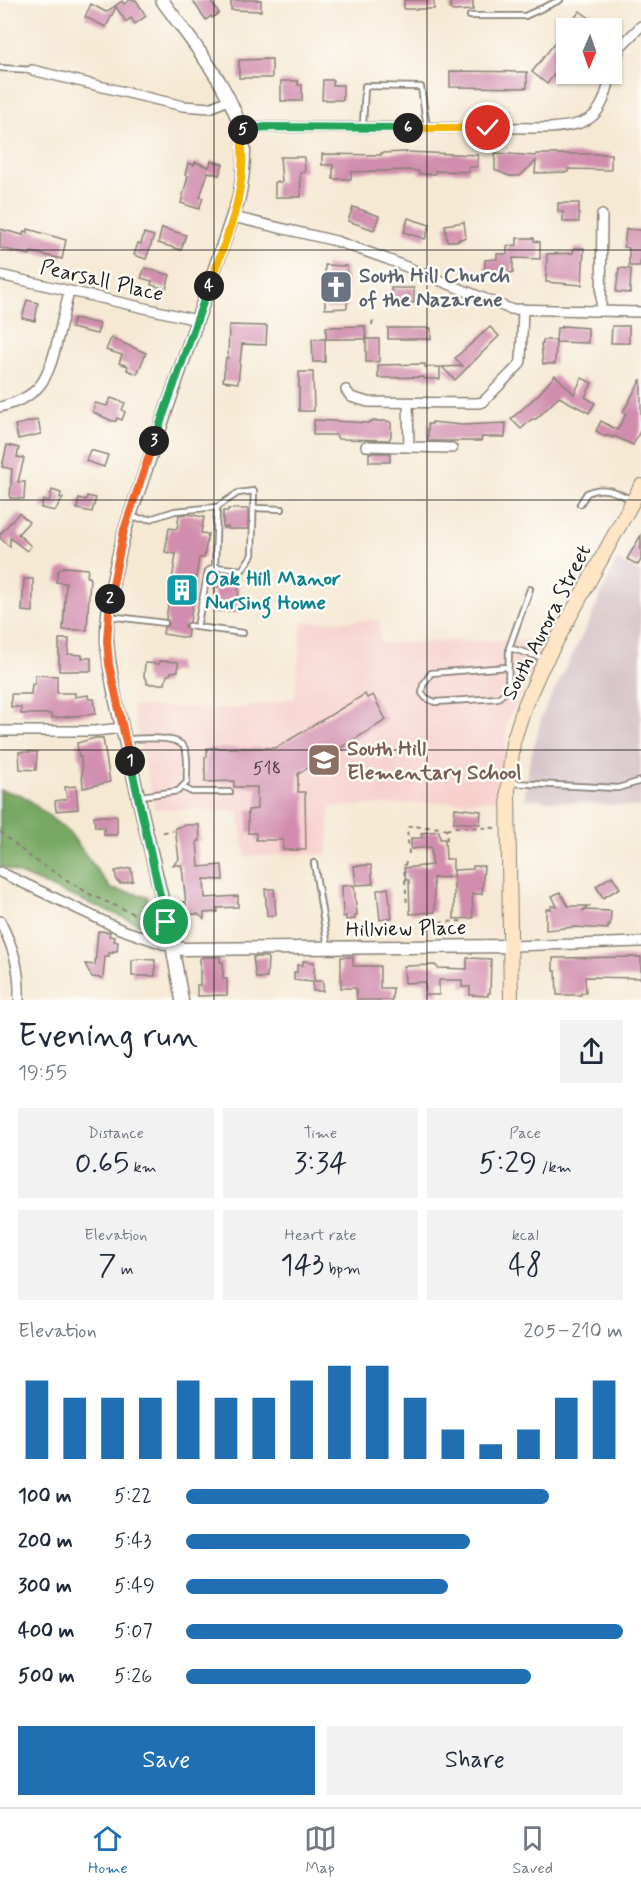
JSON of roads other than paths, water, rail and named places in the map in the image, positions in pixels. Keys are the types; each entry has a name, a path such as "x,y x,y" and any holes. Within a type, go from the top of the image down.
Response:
{"main road":[{"name":"South Aurora Street","path":"511,1000 509,783 510,762 519,723 546,658 641,486"}],"street":[{"path":"162,0 230,99 244,148 240,191 233,217 128,518 117,562 107,641 109,664 123,733 182,1000"},
{"path":"622,45 641,26"},
{"path":"32,70 183,106 210,108 230,99"},
{"path":"240,130 266,127 550,128 578,125 587,121 598,111 606,96 609,84"},
{"path":"601,311 602,215"},
{"path":"233,217 336,242 387,259 500,306 523,309 641,312"},
{"name":"Pearsall Place","path":"0,276 197,320"},
{"path":"0,407 32,394 48,374 69,292"},
{"path":"346,390 351,397 359,400 408,403 477,404 483,402 521,361 523,309"},
{"path":"408,403 409,447"},
{"path":"366,446 452,448"},
{"path":"0,731 123,733"},
{"path":"0,872 120,929 172,947"},
{"path":"0,921 17,962 20,978 19,997"},
{"name":"Hillview Place","path":"172,947 184,949 328,949 641,942"}],"lane":[{"path":"470,16 525,16 561,0"},
{"path":"0,68 32,70"},
{"path":"363,128 365,86 422,87 427,128"},
{"path":"580,504 587,493 601,489 607,489 633,500"},
{"path":"128,518 150,519 175,511 218,507 238,493 254,491 252,555 242,570 215,567 208,571 197,627"},
{"path":"215,567 218,507"},
{"path":"255,508 282,509"},
{"path":"508,667 432,673 426,678 422,693 426,698 435,702 498,698 508,690 509,648 530,589"},
{"path":"109,616 165,622"},
{"path":"189,626 243,633"},
{"path":"509,648 546,658"},
{"path":"123,733 180,743 186,749 187,782 178,791 138,797"},
{"path":"509,783 618,788 641,781"},
{"path":"182,787 192,792 230,792"},
{"path":"314,864 328,949"}],"place":[{"name":"South Hill Church of the Nazarene","path":"336,287"},
{"name":"Oak Hill Manor Nursing Home","path":"182,590"},
{"name":"South Hill Elementary School","path":"324,760"}]}
